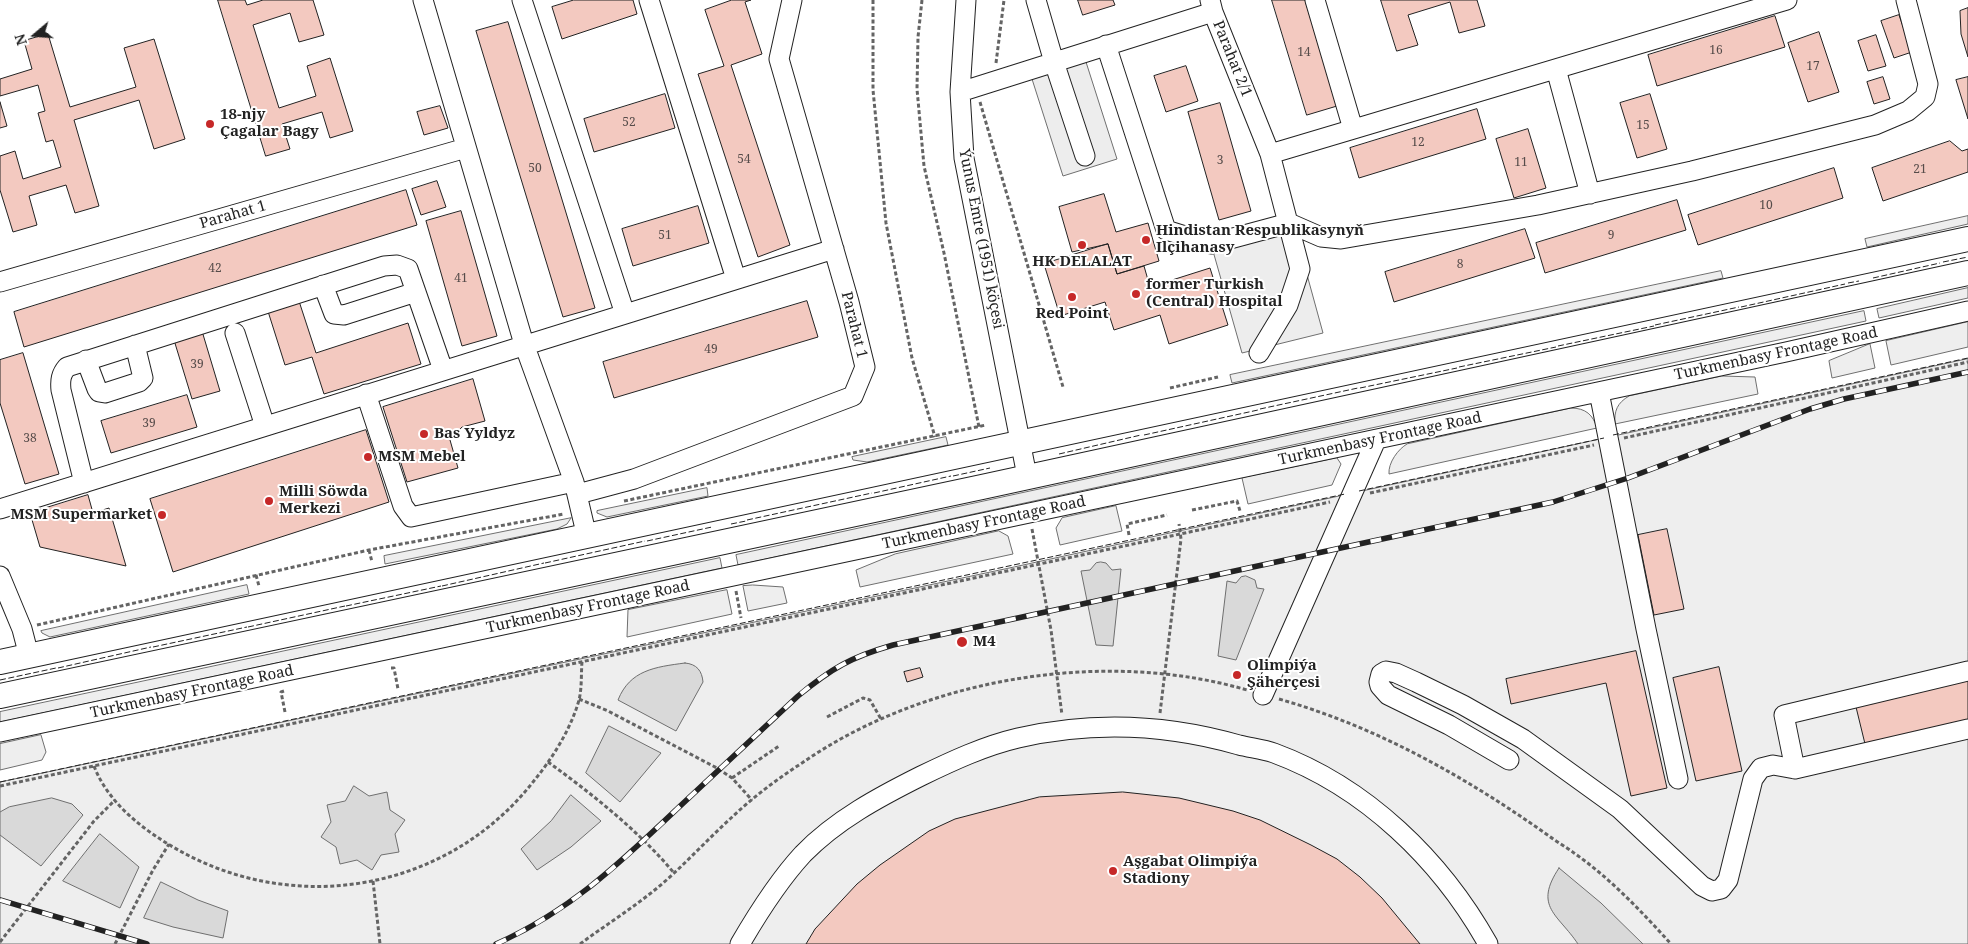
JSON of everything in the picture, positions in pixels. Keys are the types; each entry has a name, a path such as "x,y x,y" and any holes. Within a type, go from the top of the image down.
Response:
{"main road":[{"path":"0,662 1968,239"},
{"path":"0,696 1968,273"}],"street":[{"path":"424,0 524,344 578,495 587,537"},
{"path":"522,0 625,314"},
{"path":"649,0 736,279"},
{"name":"Parahat 1","path":"366,394 403,506 411,517 578,495 634,479 853,396 865,368 849,302 778,59 792,0"},
{"name":"Ýunus Emre (1951) köçesi","path":"966,0 968,89 964,158 1027,476"},
{"path":"1036,0 1085,156"},
{"path":"1314,0 1353,129"},
{"path":"1270,154 1556,69 1745,6 1787,0"},
{"path":"1106,45 1166,230 1211,244 1289,223 1321,237 1341,239 1538,205 1590,194 1692,171 1875,125 1908,111 1925,97 1928,84 1906,0"},
{"name":"Parahat 2/1","path":"968,89 1106,45 1211,6 1270,154 1300,268 1288,305 1259,353"},
{"path":"1556,69 1590,194"},
{"name":"Parahat 1","path":"0,282 466,148"},
{"path":"0,509 524,344 834,249"},
{"path":"84,483 61,390 60,380 63,371 67,367 323,285 384,266 397,265 408,269 444,370"},
{"path":"323,285 334,314 338,315 344,315 416,292"},
{"name":"Turkmenbasy Frontage Road","path":"0,732 1376,440 1968,311"},
{"path":"235,333 265,426"},
{"path":"86,360 97,389 99,392 105,393 139,382 143,378 135,345"},
{"path":"1600,392 1646,629 1678,780"},
{"path":"1263,695 1376,440"},
{"path":"0,576 22,629 29,656"},
{"path":"1795,769 1784,715 1968,671"},
{"path":"1509,760 1449,725 1388,695 1380,686 1381,674 1386,672 1396,673 1416,682 1523,739 1620,809 1702,886 1712,891 1721,889 1728,880 1753,779 1758,770 1773,765 1795,769 1968,729"},
{"path":"740,944 782,880 804,854 861,808 953,760 1016,738 1064,730 1115,726 1159,728 1215,738 1273,753 1333,782 1362,800 1394,826 1436,867 1461,900 1488,944"}],"path":[{"path":"873,0 873,90 886,223 912,358 935,437"},
{"path":"922,0 918,37 916,89 924,166 944,253 979,427"},
{"path":"994,81 1004,0"},
{"path":"968,89 1063,386"},
{"path":"0,786 1039,565 1968,362"},
{"path":"1170,388 1218,377"},
{"path":"620,502 986,425"},
{"path":"22,629 256,574 369,550 578,495"},
{"path":"1192,510 1238,501 1240,511"},
{"path":"1029,514 1052,630 1064,730"},
{"path":"1129,535 1127,524 1168,516"},
{"path":"1159,728 1181,540 1179,524"},
{"path":"362,564 372,562 369,550"},
{"path":"256,574 259,586 266,584"},
{"path":"94,766 99,779 115,800 141,824 169,844 218,869 262,882 284,885 329,887 373,881 423,866 456,850 493,824 520,798 548,762 563,737 579,699 582,662"},
{"path":"389,669 394,668 398,689"},
{"path":"580,944 635,905 674,873 752,800 802,762 828,746 881,719 908,708 1016,679 1075,672 1134,672 1165,674 1213,681 1318,712 1400,745 1476,787 1575,853 1619,891 1671,944"},
{"path":"285,712 281,692 287,690"},
{"path":"827,717 862,698 870,700 881,719"},
{"path":"579,699 608,711 717,768 732,778 752,800"},
{"path":"732,778 779,746"},
{"path":"548,762 570,777 655,850 674,873"},
{"path":"0,942 94,821 115,800"},
{"path":"115,944 153,870 169,844"},
{"path":"373,881 380,944"}],"shaded area":[{"path":"1086,62 1117,159 1063,176 1032,79"},
{"path":"1968,216 1968,224 1867,247 1865,239"},
{"path":"1292,220 1323,333 1242,353 1211,244"},
{"path":"1721,271 1723,278 1232,383 1230,375"},
{"path":"1968,288 1968,298 1879,318 1877,309"},
{"path":"1864,311 1866,321 738,565 736,555"},
{"path":"1968,322 1968,347 1891,365 1886,341"},
{"path":"1870,344 1875,368 1832,378 1829,361"},
{"name":"Olimpiýa Şäherçesi","path":"1968,359 1968,944 0,944 0,782 1014,567"},
{"path":"1722,376 1755,377 1758,394 1615,424 1617,408 1629,396"},
{"path":"1571,408 1581,409 1588,413 1597,428 1389,474 1390,465 1394,457 1407,444"},
{"path":"946,437 948,445 867,462 853,460 852,457"},
{"path":"1337,458 1341,464 1332,485 1248,504 1242,478"},
{"path":"707,488 708,496 607,517 597,513 597,511"},
{"path":"1116,506 1122,531 1060,545 1056,528 1062,518"},
{"path":"571,518 567,524 557,529 385,564 384,556"},
{"path":"999,531 1008,536 1013,554 860,587 856,570 895,554"},
{"path":"720,558 722,568 0,722 0,712"},
{"path":"1096,563 1106,563 1112,570 1121,569 1113,646 1096,645 1081,571 1090,570"},
{"path":"1246,576 1255,580 1257,588 1264,589 1236,660 1218,656 1227,581 1236,583 1241,577"},
{"path":"247,585 249,594 50,637 41,631"},
{"path":"743,586 783,587 787,603 748,611"},
{"path":"727,590 732,614 627,637 628,610"},
{"path":"685,663 693,665 698,669 703,682 676,731 618,700 629,682 637,676 664,666"},
{"path":"609,726 661,753 620,802 586,773"},
{"path":"41,735 46,752 42,760 0,770 0,744"},
{"path":"354,786 369,796 387,792 390,810 405,820 395,834 399,852 381,855 372,870 357,860 340,864 336,847 321,837 331,822 327,805 345,801"},
{"path":"571,795 601,821 571,847 537,870 521,849 551,821"},
{"path":"52,798 72,804 83,815 41,866 0,835 0,812 9,807"},
{"path":"100,834 139,867 120,908 63,881"},
{"path":"1559,868 1601,903 1643,944 1578,944 1556,917 1548,901 1548,892"},
{"path":"161,882 198,900 228,911 223,938 173,927 144,918"}],"building":[{"path":"218,0 245,0 247,5 263,0 313,0 324,35 299,42 290,13 253,25 279,108 316,96 307,66 330,58 353,131 330,138 322,112 282,124 290,149 266,156"},
{"path":"574,0 633,0 637,14 562,39 552,7"},
{"path":"732,0 751,0 745,2 762,54 731,65 790,245 758,257 698,74 724,66 705,10"},
{"path":"1078,0 1113,0 1115,5 1083,15"},
{"path":"1272,0 1305,0 1337,106 1307,115"},
{"path":"1381,0 1477,0 1485,26 1459,33 1450,2 1408,15 1418,45 1397,51"},
{"path":"1968,8 1968,57 1961,34 1960,11"},
{"path":"1899,15 1912,52 1894,58 1881,21"},
{"path":"1775,16 1785,47 1657,86 1648,55"},
{"path":"508,22 595,308 563,317 476,31"},
{"path":"1819,32 1839,92 1808,102 1788,43"},
{"path":"48,34 70,107 136,87 124,48 154,39 185,139 154,149 139,100 74,120 99,206 75,213 66,185 29,196 37,225 13,232 0,190 0,156 15,151 23,179 61,167 53,140 46,142 38,113 45,111 38,85 0,96 0,79 32,69 24,41"},
{"path":"1876,35 1886,66 1868,71 1858,41"},
{"path":"1186,66 1198,101 1166,112 1154,76"},
{"path":"1883,77 1890,99 1874,104 1867,82"},
{"path":"1968,77 1968,119 1956,80"},
{"path":"665,94 675,128 594,152 584,119"},
{"path":"1650,94 1667,149 1637,158 1620,103"},
{"path":"0,102 7,126 0,128"},
{"path":"1220,103 1251,211 1219,220 1188,112"},
{"path":"440,106 448,128 424,135 417,112"},
{"path":"1477,109 1486,139 1359,178 1350,148"},
{"path":"1528,129 1546,188 1514,198 1496,139"},
{"path":"1950,141 1962,151 1968,149 1968,172 1883,201 1872,168"},
{"path":"1834,168 1843,198 1698,245 1688,215"},
{"path":"437,181 446,207 421,215 412,189"},
{"path":"406,190 417,225 24,347 14,312"},
{"path":"1104,194 1116,232 1148,223 1159,261 1117,274 1108,244 1072,252 1059,207"},
{"path":"1677,200 1686,230 1545,273 1536,243"},
{"path":"698,206 709,243 633,266 622,229"},
{"path":"461,211 497,336 462,346 426,221"},
{"path":"1525,229 1535,258 1394,302 1385,272"},
{"name":"former Turkish (Central) Hospital","path":"1108,244 1117,274 1144,266 1150,287 1210,268 1228,325 1169,344 1160,315 1114,330 1105,302 1060,316 1044,264"},
{"path":"297,295 316,353 408,323 421,364 324,394 312,357 285,365 266,305"},
{"path":"807,301 818,337 614,398 603,362"},
{"path":"202,331 220,391 192,399 174,340"},
{"path":"23,353 59,474 25,484 0,403 0,360"},
{"name":"Bas Yyldyz","path":"473,379 485,421 462,427 450,440 458,468 407,482 383,407"},
{"path":"187,395 197,427 111,453 101,421"},
{"name":"Milli Söwda Merkezi","path":"366,430 389,502 173,572 150,499"},
{"path":"88,495 93,513 109,508 126,566 40,547 30,513"},
{"path":"1667,529 1684,609 1654,615 1638,535"},
{"path":"1636,651 1667,788 1631,796 1606,683 1511,704 1506,679"},
{"path":"1719,667 1742,771 1696,781 1673,678"},
{"path":"920,668 923,677 907,682 904,672"},
{"path":"1968,680 1968,723 1866,748 1856,707"},
{"name":"Aşgabat Olimpiýa Stadiony","path":"1123,792 1179,798 1233,811 1260,820 1311,845 1337,859 1360,877 1382,898 1420,944 806,944 815,929 857,884 880,865 929,831 955,819 1039,797"}],"railway":[{"path":"496,944 548,917 593,884 636,848 798,696 842,664 865,654 893,645 1553,502 1628,478 1810,409 1844,399 1968,372"},
{"path":"0,900 147,944"}],"fence":[{"path":"1943,262 1968,257"},
{"path":"1873,278 1940,263"},
{"path":"1848,283 1859,281"},
{"path":"1741,307 1845,284"},
{"path":"1655,325 1739,307"},
{"path":"1558,346 1654,326"},
{"path":"1459,367 1556,347"},
{"path":"1613,435 1968,358"},
{"path":"1360,388 1457,368"},
{"path":"1260,409 1358,388"},
{"path":"1144,435 1258,410"},
{"path":"1059,454 1141,435"},
{"path":"1359,491 1604,438"},
{"path":"953,476 990,468"},
{"path":"874,493 951,476"},
{"path":"747,520 872,493"},
{"path":"0,782 1345,494"},
{"path":"731,524 746,521"},
{"path":"647,541 712,527"},
{"path":"545,563 645,541"},
{"path":"442,586 544,563"},
{"path":"346,606 441,586"},
{"path":"248,627 345,606"},
{"path":"153,647 247,627"},
{"path":"58,668 151,647"},
{"path":"0,680 56,668"}],"place":[{"name":"18-njy Çagalar Bagy","path":"210,124"},
{"name":"Hindistan Respublikasynyň Ilçihanasy","path":"1146,240"},
{"name":"HK DELALAT","path":"1082,245"},
{"name":"former Turkish (Central) Hospital","path":"1136,294"},
{"name":"Red Point","path":"1072,297"},
{"name":"Bas Yyldyz","path":"424,434"},
{"name":"MSM Mebel","path":"368,457"},
{"name":"Milli Söwda Merkezi","path":"269,501"},
{"name":"MSM Supermarket","path":"162,515"},
{"name":"M4","path":"962,642"},
{"name":"Olimpiýa Şäherçesi","path":"1237,675"},
{"name":"Aşgabat Olimpiýa Stadiony","path":"1113,871"}]}
